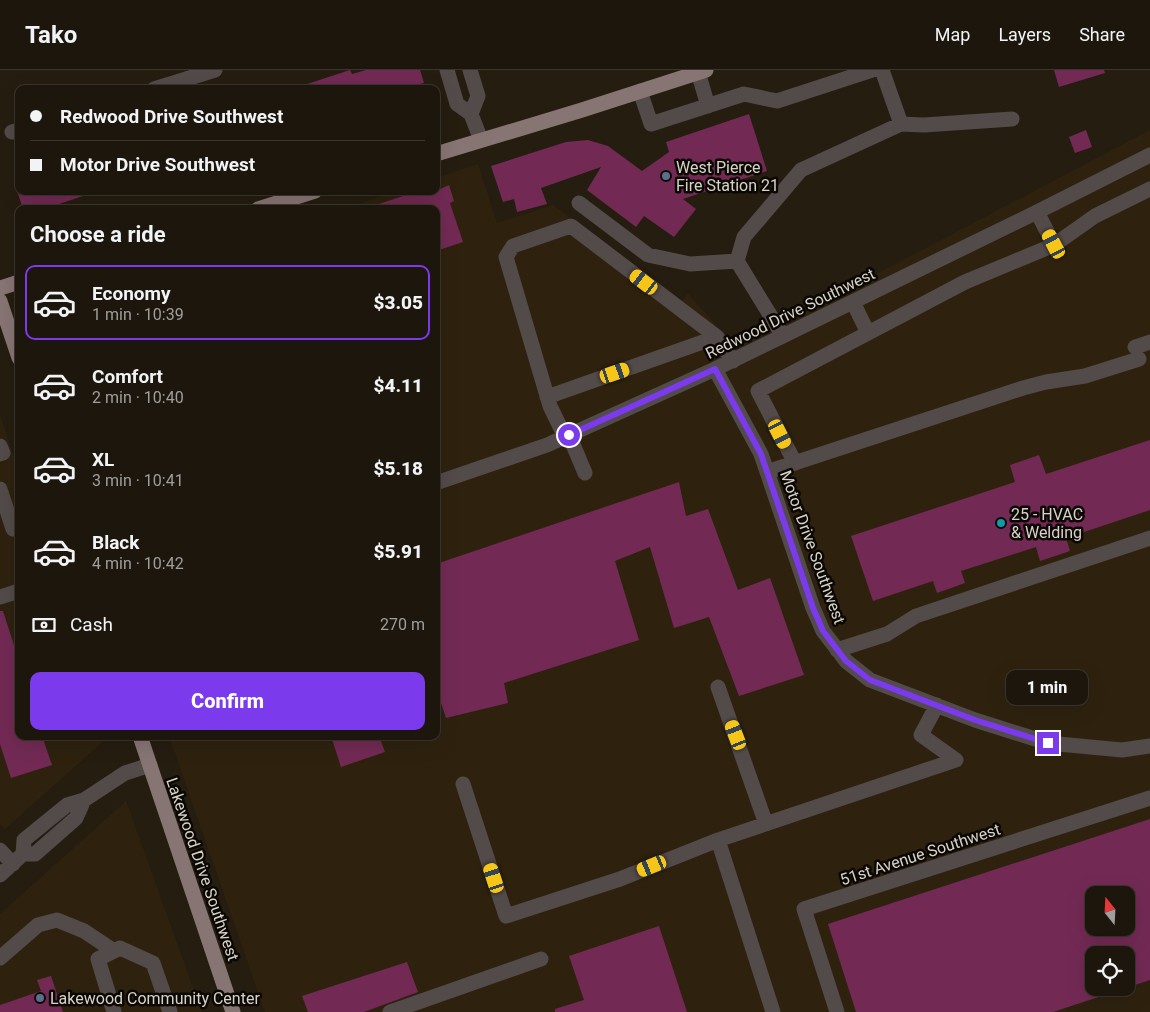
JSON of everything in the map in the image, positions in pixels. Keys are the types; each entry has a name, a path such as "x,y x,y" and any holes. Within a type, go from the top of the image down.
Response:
{"main road":[{"path":"440,153 640,92 702,71"},
{"path":"271,205 302,195"},
{"path":"0,288 15,283"},
{"path":"0,300 15,346"},
{"name":"Lakewood Drive Southwest","path":"141,740 234,1012"}],"street":[{"path":"161,85 178,76 216,70"},
{"path":"447,70 457,104 471,114 481,140"},
{"path":"470,70 478,96 471,114"},
{"path":"640,92 650,124 744,94 777,101 872,70"},
{"path":"882,70 901,124"},
{"path":"702,71 708,106"},
{"path":"783,336 737,261 744,237 801,170 901,124 924,125 1012,119"},
{"name":"Redwood Drive Southwest","path":"440,482 546,445 733,361 1150,155"},
{"path":"795,463 758,391 965,282 1054,244 1095,216 1150,189"},
{"path":"579,203 648,255 690,264 737,261"},
{"path":"1037,212 1054,244"},
{"path":"584,473 547,397 506,257 513,246 571,226 718,337 733,361"},
{"path":"853,302 868,333"},
{"path":"547,397 718,337"},
{"path":"767,472 1023,388 1046,382 1085,376 1137,353 1150,342"},
{"name":"Motor Drive Southwest","path":"715,369 761,454 813,608 823,631 846,661 870,680 975,720 1048,743 1122,750 1150,746"},
{"path":"0,446 2,453 0,454"},
{"path":"0,489 10,530"},
{"path":"837,650 887,634 916,616 1150,538"},
{"path":"0,597 15,592"},
{"path":"718,688 766,824"},
{"path":"463,784 506,916 620,879 718,840 956,760 921,734 937,705"},
{"path":"0,875 18,859 24,840 67,805 84,800 125,773 150,765"},
{"name":"51st Avenue Southwest","path":"838,1012 804,909 1150,798"},
{"path":"718,840 773,1012"},
{"path":"0,850 18,859"},
{"path":"0,958 38,925 57,920 84,931 114,951"},
{"path":"114,1012 98,959 120,948 153,963 170,1012"},
{"path":"390,1012 541,958"}],"shaded area":[{"path":"1150,130 1150,1012 265,1012 170,740 440,740 440,205 356,205 385,195 440,195 440,177 478,164 497,223 553,205 680,303 688,293 736,348"},
{"path":"0,415 15,460 15,740 105,740 5,829 0,824"},
{"path":"126,801 202,1012 0,1012 0,914"}],"building":[{"path":"350,70 352,74 366,70 420,70 424,83 416,85 304,85"},
{"path":"1054,70 1104,70 1105,73 1059,87"},
{"name":"West Pierce Fire Station 21","path":"749,114 767,171 683,199 696,209 674,237 644,216 636,227 587,190 601,167 541,188 547,204 517,212 514,199 503,202 491,166 566,142 588,140 608,146 642,171 669,152 666,142"},
{"path":"1086,130 1092,147 1075,153 1069,137"},
{"path":"449,185 454,201 450,203 463,242 440,250 440,205 376,205 406,195 440,195 440,189"},
{"path":"18,195 86,195 56,205 22,205"},
{"name":"25 - HVAC & Welding","path":"1150,440 1150,510 1066,538 1070,551 1040,561 1036,547 961,571 965,583 937,593 933,581 873,601 851,536 1015,482 1010,465 1039,455 1046,474"},
{"path":"679,482 686,516 708,509 738,590 770,578 804,675 739,696 709,617 674,628 650,547 615,561 639,640 504,683 508,703 446,718 440,704 440,563"},
{"path":"0,611 3,611 15,648 15,740 43,740 52,765 11,778 0,744"},
{"path":"332,740 380,740 385,752 341,767"},
{"path":"1150,819 1150,980 1135,985 1135,946 1085,946 1085,996 1102,996 1053,1012 856,1012 828,924"},
{"path":"659,926 687,1012 555,1012 555,1009 584,1000 569,956"},
{"path":"407,962 418,992 364,1012 308,1012 302,996"},
{"name":"Lakewood Community Center","path":"51,976 63,1012 0,1012 0,1005 41,991 37,980"}],"place":[{"name":"West Pierce Fire Station 21","path":"666,176"},
{"name":"25 - HVAC & Welding","path":"1001,523"},
{"name":"Lakewood Community Center","path":"40,998"}],"route":[{"path":"569,435 715,369 761,454 813,608 823,631 846,661 870,680 975,720 1048,743"}]}
